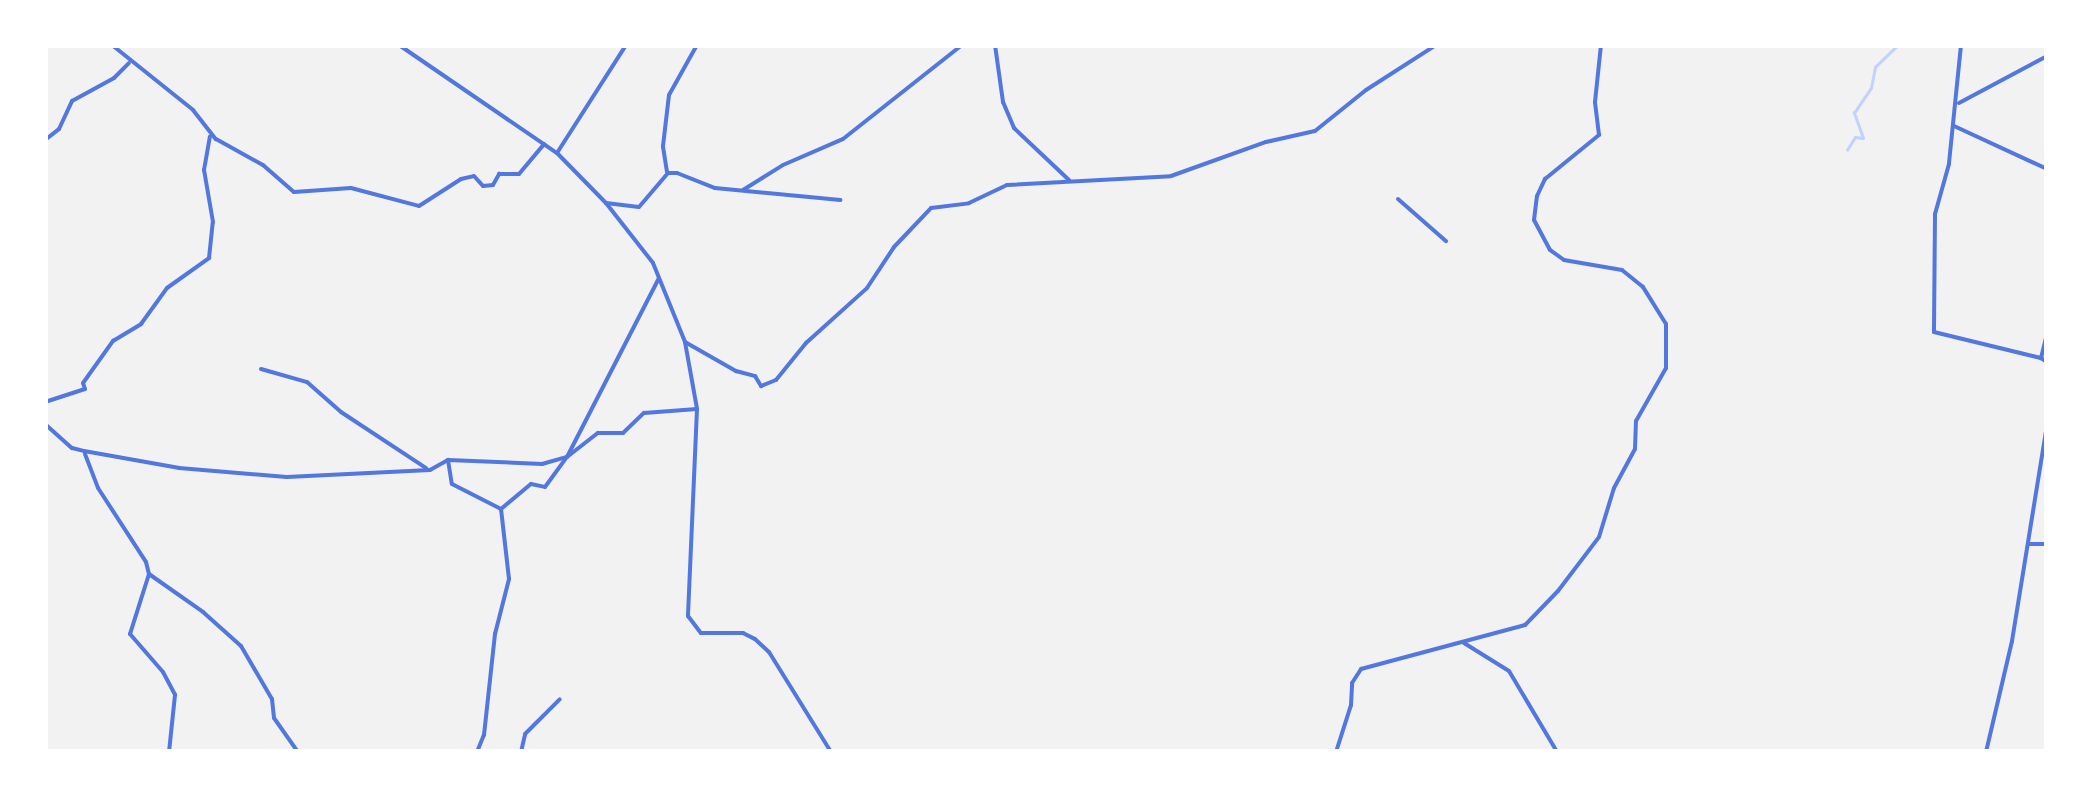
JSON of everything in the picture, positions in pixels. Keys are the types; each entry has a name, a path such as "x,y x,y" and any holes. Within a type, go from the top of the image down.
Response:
{"street":[{"path":"112,45 129,63 193,110 210,134 262,164 294,192 351,188 419,206 461,179 474,176 483,186 493,185 499,174 519,174 544,144"},
{"path":"400,46 426,45"},
{"path":"557,153 626,45"},
{"path":"668,174 663,146 669,95 697,45"},
{"path":"743,190 782,165 843,140 962,45"},
{"path":"996,45 1002,102 1014,128 1069,180"},
{"path":"685,342 736,372 755,376 761,386 776,380 806,343 866,288 894,247 931,208 969,203 1007,185 1069,180 1129,182 1171,176 1266,142 1315,132 1366,90 1436,45"},
{"path":"1336,752 1358,672 1530,622 1590,552 1635,448 1636,421 1666,368 1666,324 1643,287 1622,270 1564,260 1550,250 1534,220 1545,179 1599,134 1602,126 1594,102 1601,45"},
{"path":"1962,45 1954,126 1935,214 1934,332 2047,362"},
{"path":"400,46 557,153 606,203 660,276 685,342 697,408 688,616 701,633 755,638 768,652 831,752"},
{"path":"1957,104 1974,99 2047,56"},
{"path":"45,140 58,128 72,101 114,78 129,63"},
{"path":"1954,126 2047,170"},
{"path":"45,402 85,389 83,383 113,341 141,324 167,288 209,258 213,222 204,170 211,148 210,134"},
{"path":"606,203 639,207 668,174"},
{"path":"668,174 715,188 840,200"},
{"path":"1398,199 1446,241"},
{"path":"501,509 531,484 546,486 566,457 660,276"},
{"path":"2041,358 2047,334"},
{"path":"261,369 307,382 340,412 430,470"},
{"path":"45,424 72,448 84,452 179,468 287,476 430,470 448,460 533,466 566,457 598,433 622,433 644,413 697,408"},
{"path":"1986,752 2029,544 2047,426"},
{"path":"84,452 98,488 132,535 149,574 203,612 241,646 272,699 274,718 298,752"},
{"path":"448,460 450,480 457,489 501,509"},
{"path":"477,752 484,735 494,634 509,579 501,509"},
{"path":"2029,544 2047,544"},
{"path":"149,574 130,634 163,672 175,695 169,752"},
{"path":"1464,643 1509,671 1557,752"},
{"path":"522,752 526,734 560,699"}],"waterway":[{"path":"1847,150 1855,137 1863,138 1854,113 1871,88 1875,67 1898,45"}]}
